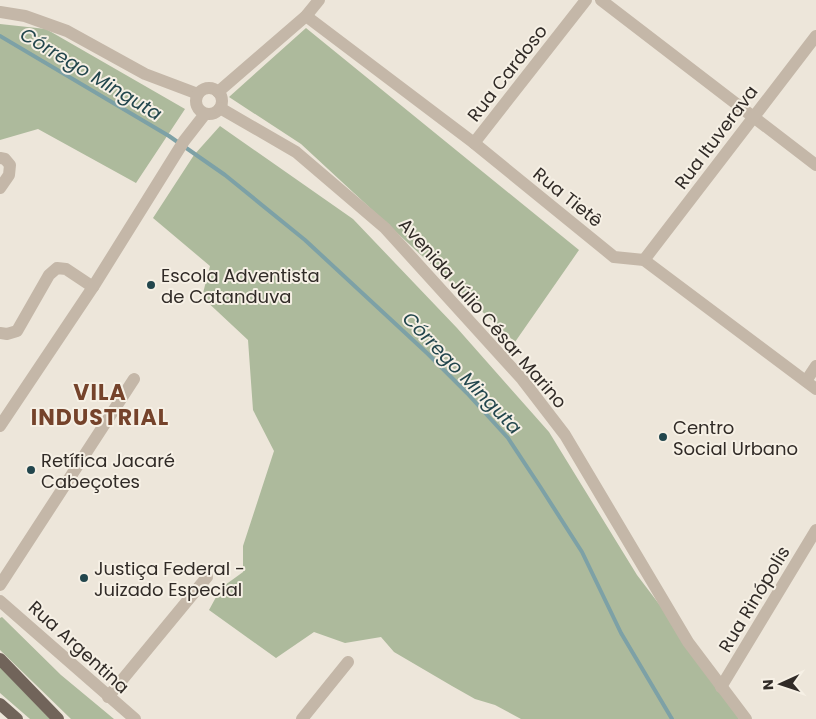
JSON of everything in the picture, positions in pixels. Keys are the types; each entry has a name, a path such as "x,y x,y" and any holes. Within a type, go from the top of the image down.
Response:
{"main road":[{"path":"0,659 58,719"},
{"path":"0,704 17,719"}],"street":[{"path":"218,92 306,16 319,0"},
{"name":"Rua Cardoso","path":"474,143 586,0"},
{"path":"601,0 816,166"},
{"path":"0,12 25,16 67,31 145,74 198,94"},
{"name":"Rua Tietê","path":"306,16 474,143 614,257 644,260"},
{"name":"Rua Ituverava","path":"644,260 816,36"},
{"path":"207,88 218,92 221,97 220,108 211,114 205,114 197,106 198,94 207,88"},
{"name":"Avenida Júlio César Marino","path":"220,108 296,152 385,228 522,379 565,435 688,642 746,719"},
{"path":"1,422 93,287 181,146 205,114"},
{"path":"0,158 5,158 10,165 9,175 0,188"},
{"path":"644,260 811,385 816,366"},
{"path":"0,333 7,334 17,330 49,275 57,268 66,269 93,287"},
{"path":"0,586 134,379"},
{"name":"Rua Rinópolis","path":"721,687 816,530"},
{"path":"108,697 206,577"},
{"name":"Rua Argentina","path":"0,600 135,719"},
{"path":"302,719 348,662"}],"green space":[{"path":"0,24 46,29 185,109 136,183 38,129 0,140"},
{"path":"306,28 579,250 515,342 301,144 229,97"},
{"path":"220,126 353,219 457,328 549,432 637,575 709,670 739,719 521,719 495,705 475,699 452,686 394,652 381,637 345,643 314,632 276,658 209,610 221,588 243,572 243,546 274,451 253,410 248,340 202,297 210,266 153,218 194,155"},
{"path":"2,617 61,675 114,719 71,719 0,650 0,618"},
{"path":"0,667 50,719 30,719 0,693"}],"waterway":[{"name":"Córrego Minguta","path":"0,36 169,136 225,175 305,240 428,354 467,393 508,438 582,552 621,633 672,719"}],"place":[{"name":"Escola Adventista de Catanduva","path":"151,285"},
{"name":"Centro Social Urbano","path":"663,437"},
{"name":"Retífica Jacaré Cabeçotes","path":"31,470"},
{"name":"Justiça Federal - Juizado Especial","path":"84,578"}],"district":[{"name":"VILA INDUSTRIAL","path":"100,405"}]}
